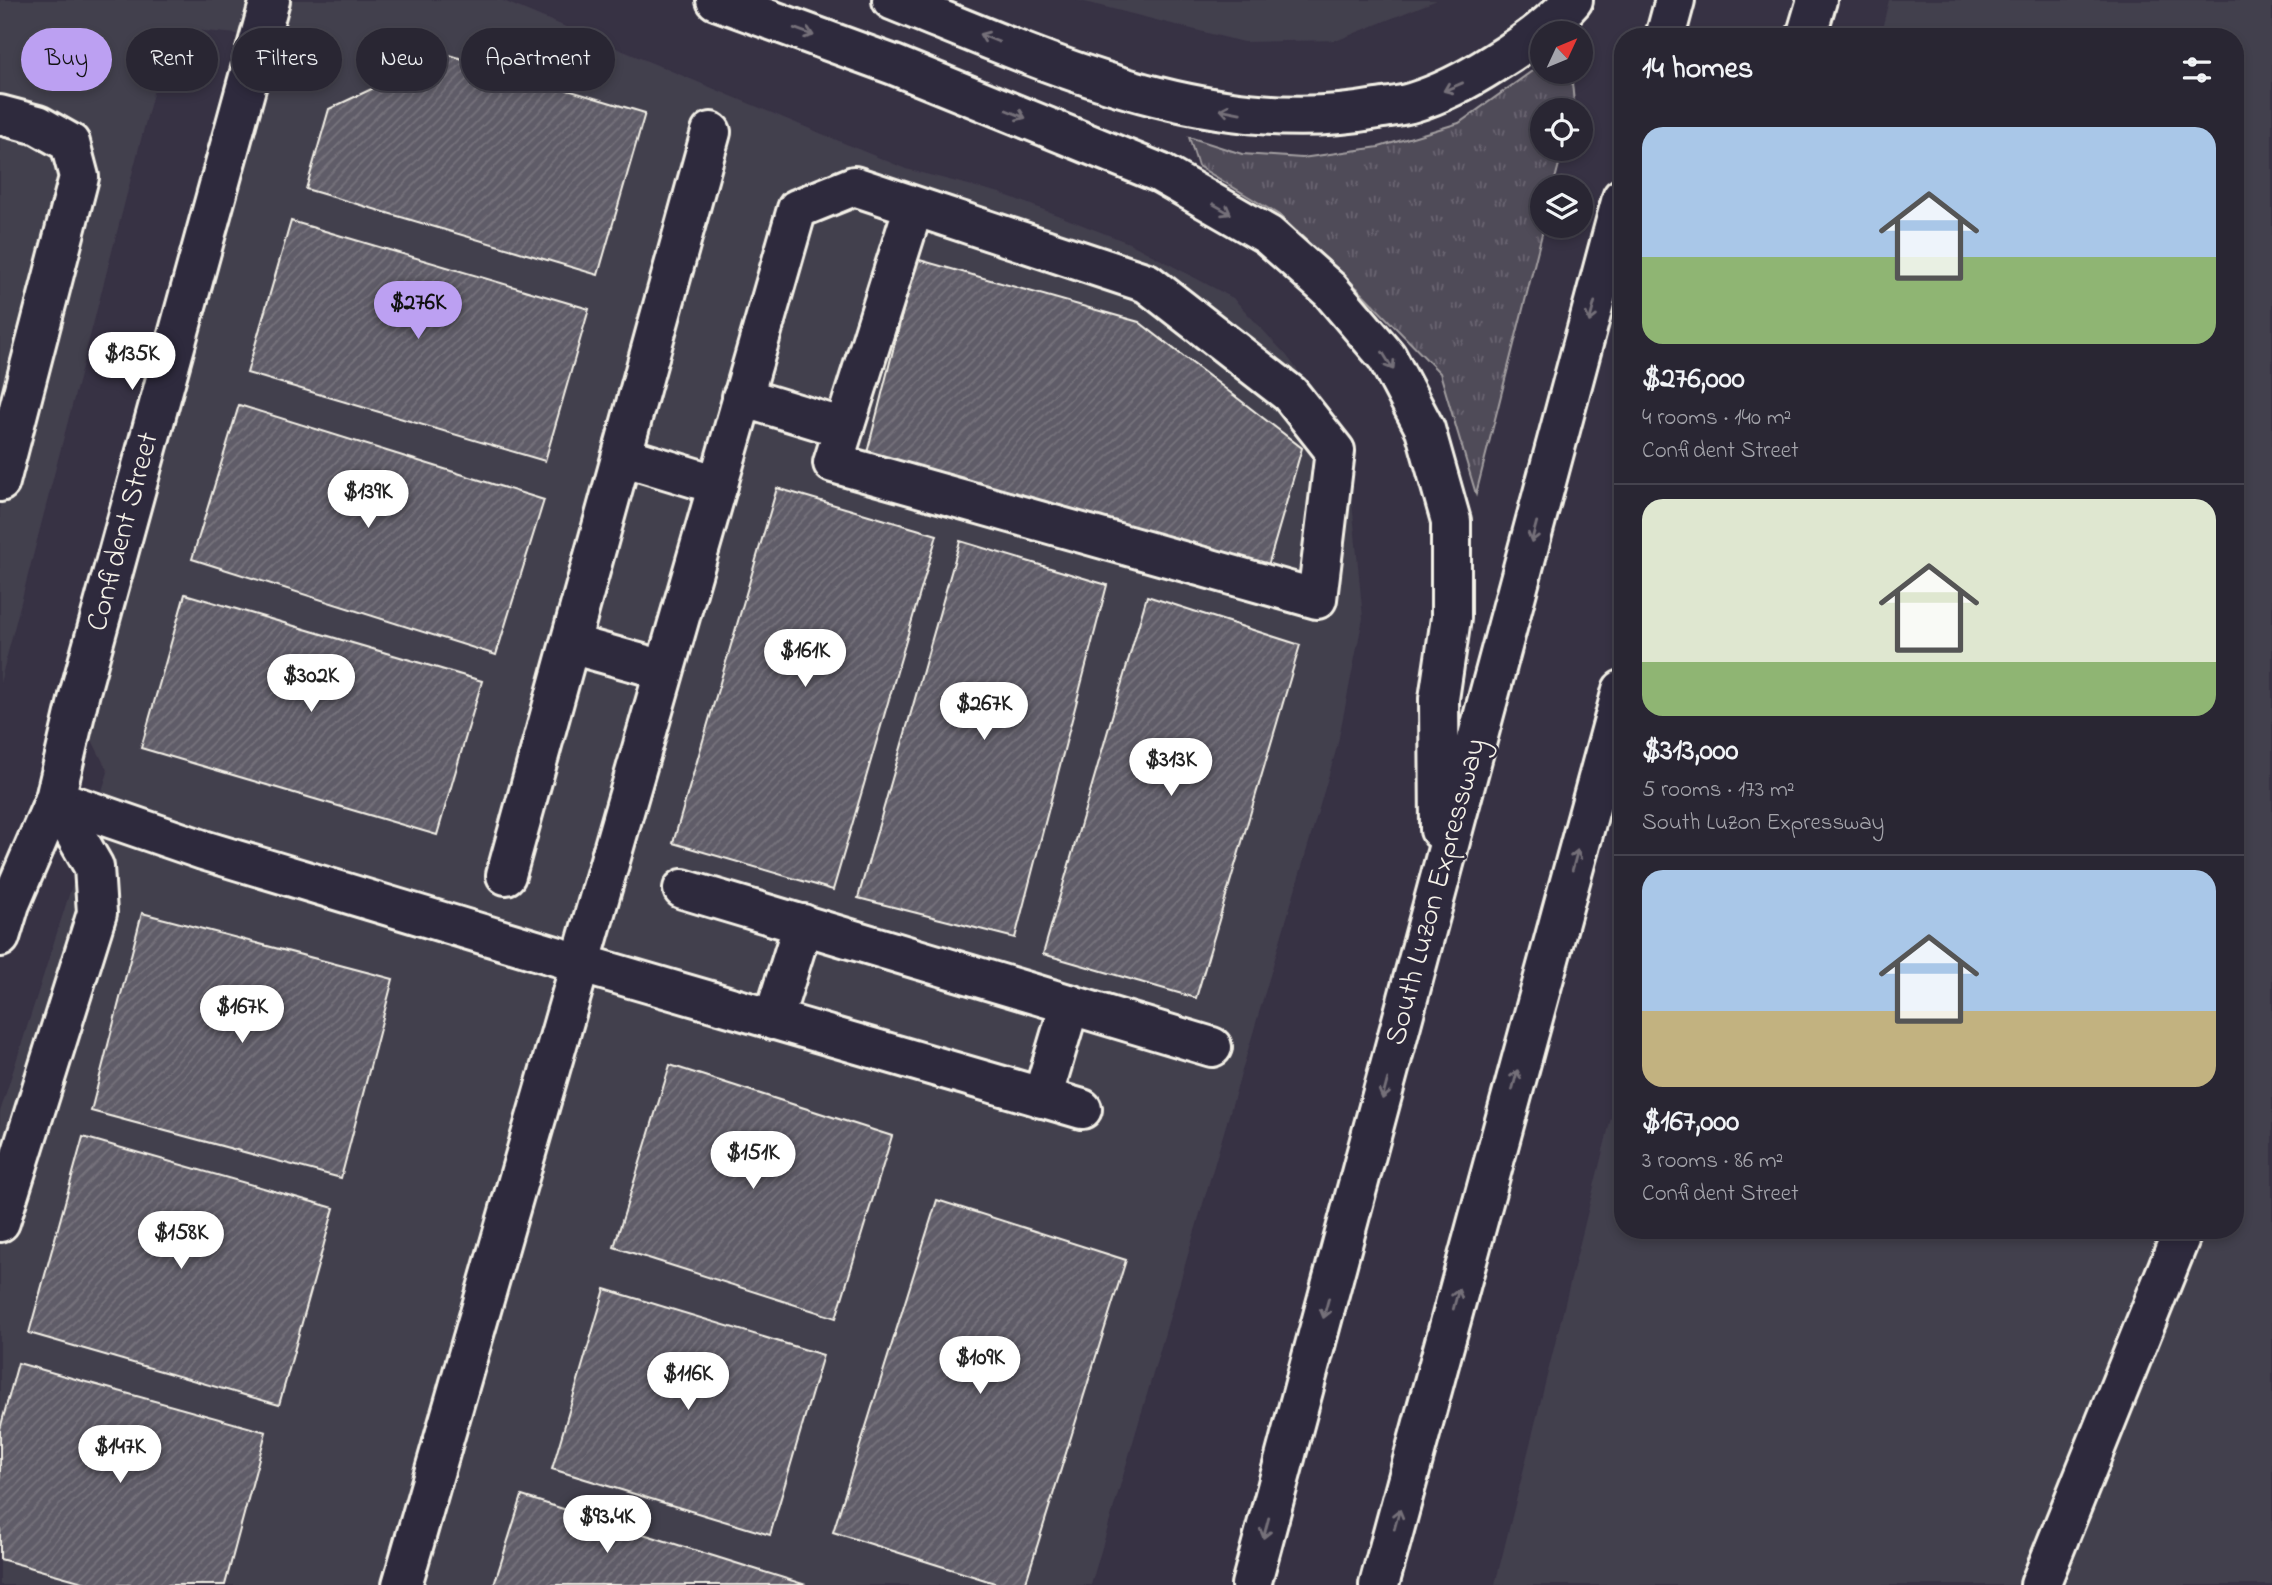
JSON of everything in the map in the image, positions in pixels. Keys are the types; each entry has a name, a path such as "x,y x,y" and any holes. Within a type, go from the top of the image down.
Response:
{"main road":[{"name":"Confident Street","path":"0,937 10,904 55,799 80,692 271,0"},
{"path":"716,0 894,65 1160,173 1268,235 1329,290 1387,357 1425,429 1451,522 1451,618 1439,699 1441,881"},
{"path":"892,0 1059,66 1159,97 1252,116 1309,117 1413,103 1461,83 1511,52 1573,0"},
{"path":"1667,28 1675,0"},
{"path":"1809,28 1817,0"},
{"path":"0,115 38,125 70,143 79,177 0,482"},
{"path":"506,875 711,132"},
{"path":"402,1585 797,209 854,186 914,205 1147,283 1290,394 1335,451 1317,599 833,463 914,205"},
{"name":"South Luzon Expressway","path":"1251,1585 1614,228"},
{"path":"743,397 844,428"},
{"path":"622,456 718,485"},
{"path":"570,644 664,670"},
{"path":"1379,1585 1614,719"},
{"path":"55,799 203,850 773,1020 1082,1108"},
{"path":"0,1222 97,913 94,867 55,799"},
{"path":"683,889 1212,1047"},
{"path":"773,1020 803,924"},
{"path":"1042,1098 1070,1004"},
{"path":"2040,1585 2179,1239"}],"shaded area":[{"path":"0,0 501,0 568,28 461,28 461,91 615,91 615,48 906,169 1000,193 1129,243 1233,298 1287,356 1332,416 1350,481 1363,618 1337,747 1091,1585 0,1585 0,1112 108,772 77,710 257,91 342,91 342,28 232,28 232,33 218,32 218,28 126,28 126,91 154,91 0,683"},
{"path":"1077,0 1437,0 1338,40 1243,42"},
{"path":"1889,0 2272,0 2272,1585 1495,1585 1614,1106 1614,1239 2244,1239 2244,28 1882,28"}],"green space":[{"path":"1530,73 1530,84 1572,84 1574,98 1530,98 1530,161 1560,161 1556,175 1530,175 1530,238 1541,238 1476,494 1440,373 1348,279 1279,215 1198,166 1189,137 1242,154 1302,158 1379,147 1459,123"}],"building":[{"path":"447,54 461,58 461,91 571,91 645,113 598,275 306,189 329,109 367,91 447,91"},
{"path":"291,221 589,309 545,461 247,373"},
{"path":"916,259 1139,322 1302,448 1268,566 865,461"},
{"path":"239,405 544,500 496,655 192,559"},
{"path":"777,488 937,535 833,890 673,843"},
{"path":"960,541 1107,585 1015,938 858,898"},
{"path":"185,594 482,681 437,835 141,748"},
{"path":"1147,596 1300,645 1196,998 1043,954"},
{"path":"142,913 393,979 341,1178 91,1111"},
{"path":"670,1065 892,1136 836,1318 614,1247"},
{"path":"83,1137 334,1208 279,1405 29,1333"},
{"path":"937,1200 1126,1260 1025,1585 1001,1585 833,1532"},
{"path":"605,1289 823,1355 770,1535 552,1469"},
{"path":"18,1363 266,1432 225,1585 94,1585 0,1559 0,1429"},
{"path":"522,1496 806,1585 494,1585"}]}
